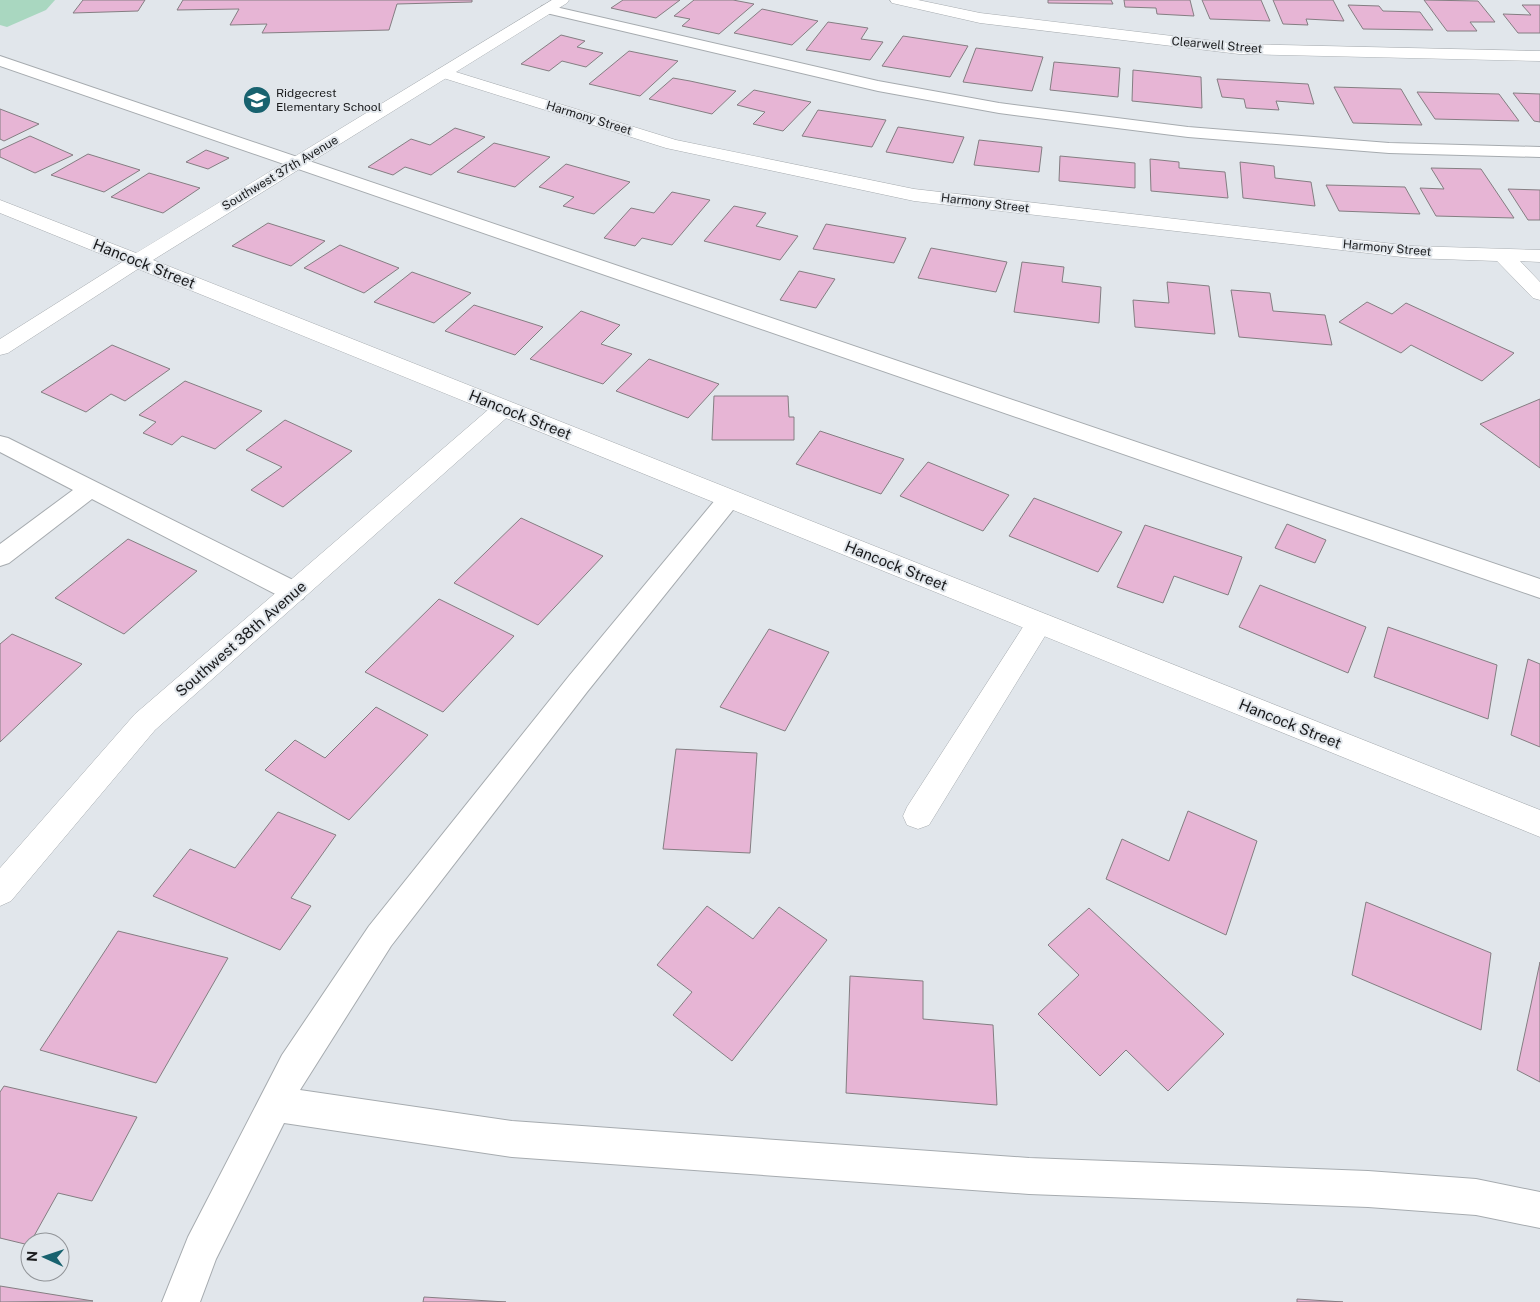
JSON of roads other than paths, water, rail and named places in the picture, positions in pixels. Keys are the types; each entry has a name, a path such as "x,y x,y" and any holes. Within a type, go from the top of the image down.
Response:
{"street":[{"name":"Southwest 37th Avenue","path":"0,348 137,261 562,0"},
{"name":"Clearwell Street","path":"897,0 980,18 1239,49 1540,56"},
{"name":"Harmony Street","path":"443,73 672,144 914,195 1411,252 1540,256"},
{"name":"Hancock Street","path":"0,206 1540,824"},
{"path":"1503,255 1540,294"},
{"name":"Southwest 38th Avenue","path":"0,891 146,722 504,408"},
{"path":"918,816 1040,623"}],"lane":[{"path":"547,9 878,86 999,108 1188,132 1389,148 1540,152"},
{"path":"0,61 1540,589"},
{"path":"0,443 294,592"},
{"path":"0,557 90,489"},
{"path":"181,1302 201,1250 294,1067 380,936 578,684 729,499"},
{"path":"275,1104 512,1139 1029,1176 1368,1189 1476,1197 1540,1210"}],"place":[{"name":"Ridgecrest Elementary School","path":"257,100"}]}
